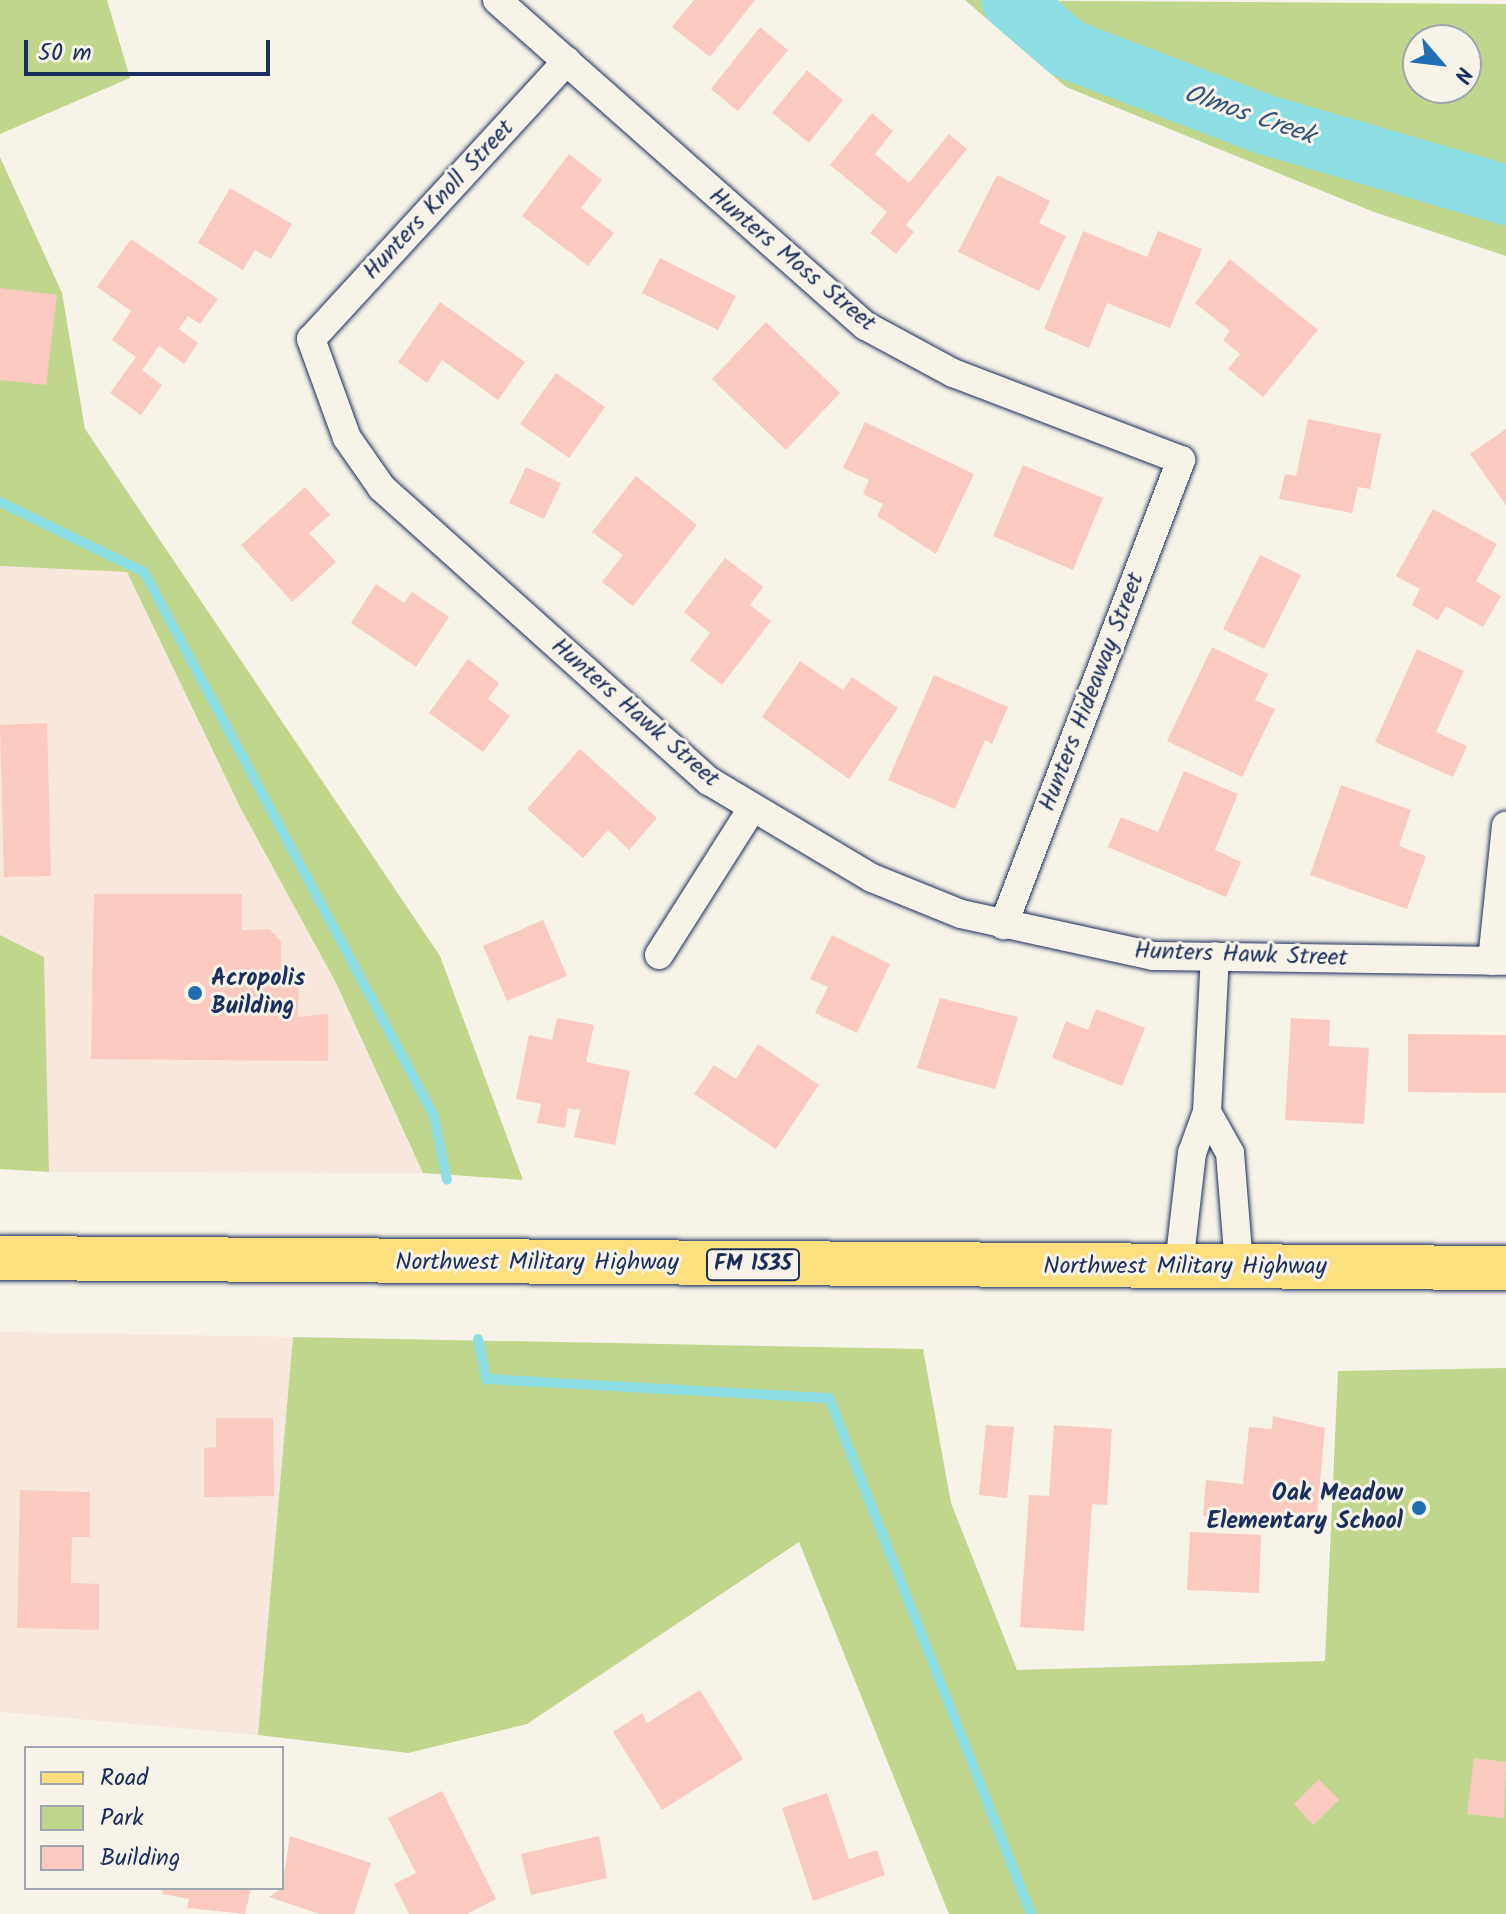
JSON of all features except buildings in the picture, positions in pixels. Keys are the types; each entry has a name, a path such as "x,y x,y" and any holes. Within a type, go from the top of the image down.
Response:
{"main road":[{"name":"Northwest Military Highway","path":"0,1258 1506,1268"}],"street":[{"name":"Hunters Moss Street","path":"497,0 866,326 953,373 1181,460"},
{"name":"Hunters Knoll Street","path":"311,339 567,61"},
{"name":"Hunters Hawk Street","path":"311,339 347,438 382,488 636,720 751,810 872,878 1003,925 1153,956 1499,961"},
{"name":"Hunters Hideaway Street","path":"1003,925 1181,460"},
{"path":"659,955 751,810"},
{"path":"1499,961 1506,826"},
{"path":"1179,1265 1192,1153 1207,1112 1215,956"},
{"path":"1207,1112 1230,1153 1239,1266"}],"shaded area":[{"path":"0,566 127,572 240,807 335,981 423,1173 49,1172 44,957 0,935"},
{"path":"0,1332 293,1337 258,1735 0,1712"}],"green space":[{"path":"0,0 107,0 130,78 0,134"},
{"path":"965,0 1506,4 1506,256 1374,212 1066,87"},
{"path":"0,157 62,293 85,429 440,956 523,1180 423,1173 335,981 240,807 127,572 0,566"},
{"path":"0,935 44,957 49,1172 0,1169"},
{"path":"293,1337 923,1349 951,1503 1017,1670 1325,1661 1338,1371 1506,1368 1506,1914 949,1914 799,1542 527,1724 408,1753 258,1735"}],"waterway":[{"name":"Olmos Creek","path":"1011,0 1068,49 1263,124 1506,195"},
{"path":"0,502 144,572 433,1114 447,1180"},
{"path":"478,1339 486,1379 829,1398 1031,1914"}],"place":[{"name":"Acropolis Building","path":"195,993"},
{"name":"Oak Meadow Elementary School","path":"1419,1508"}]}
